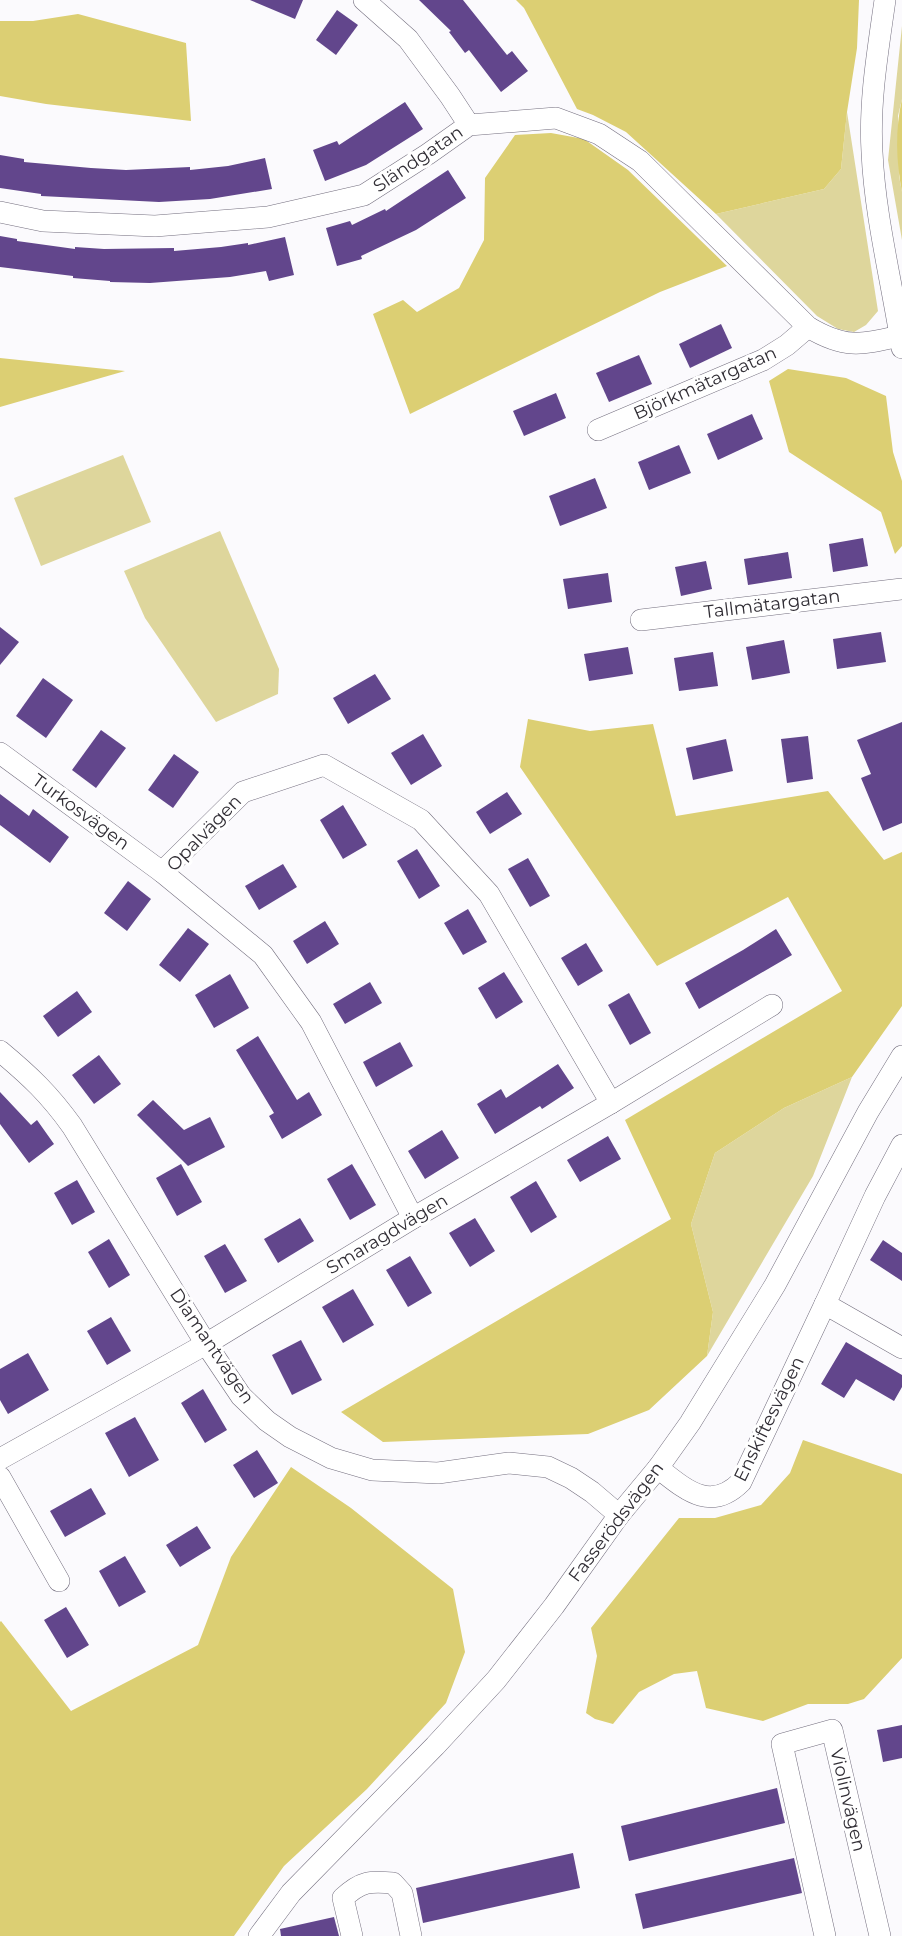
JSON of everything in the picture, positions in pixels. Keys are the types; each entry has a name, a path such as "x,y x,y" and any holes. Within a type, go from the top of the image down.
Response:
{"street":[{"path":"364,0 408,39 469,125"},
{"path":"885,0 873,88 871,149 876,206 901,342"},
{"name":"Sländgatan","path":"0,212 43,221 155,226 268,217 364,195 469,125 556,118 600,134 640,161 808,327 827,338 846,344 901,342"},
{"name":"Björkmätargatan","path":"598,430 763,360 787,345 808,327"},
{"name":"Tallmätargatan","path":"641,620 902,589"},
{"name":"Turkosvägen","path":"0,753 162,872"},
{"name":"Opalvägen","path":"413,1218 311,1022 263,955 162,872 243,792 324,765 421,820 489,894 611,1103"},
{"name":"Smaragdvägen","path":"0,1459 206,1344 772,1005"},
{"name":"Diamantvägen","path":"0,1051 33,1078 72,1126 206,1344 241,1396 267,1421 305,1446 331,1458 372,1470 438,1473 509,1463 548,1467 585,1487 619,1515"},
{"name":"Fasserödsvägen","path":"259,1936 291,1893 435,1746 496,1680 548,1614 619,1515 658,1468 690,1423 775,1286 868,1112 902,1056"},
{"path":"902,1145 875,1196 825,1304 902,1348"},
{"name":"Enskiftesvägen","path":"658,1468 688,1491 701,1497 721,1495 734,1489 741,1482 825,1304"},
{"path":"0,1477 59,1581"},
{"name":"Violinvägen","path":"825,1936 782,1744 832,1730 880,1936"},
{"path":"352,1936 344,1898 356,1886 373,1881 393,1883 402,1893 411,1936"}],"shaded area":[{"path":"516,0 859,0 857,48 841,169 824,189 716,214 626,132 577,109 524,8"},
{"path":"78,14 186,43 191,121 46,104 0,96 0,21 33,21"},
{"path":"902,26 902,99 898,116 902,240 888,160"},
{"path":"902,99 902,192 897,146"},
{"path":"847,112 878,311 866,325 854,332 838,329 817,316 716,214 824,189 841,169"},
{"path":"551,133 584,139 628,170 727,266 660,292 410,414 373,314 403,300 417,312 459,288 484,240 485,178 515,135"},
{"path":"0,358 125,371 0,407"},
{"path":"788,369 846,378 886,396 893,452 902,481 902,546 895,554 881,512 789,452 769,381"},
{"path":"123,455 151,522 41,566 14,498"},
{"path":"220,531 279,669 278,694 216,722 145,618 124,571"},
{"path":"528,719 590,731 653,724 676,816 828,791 884,860 902,852 902,1006 852,1077 784,1108 715,1153 691,1224 713,1312 707,1356 649,1410 588,1434 383,1442 341,1412 671,1219 625,1120 842,991 788,897 657,966 520,767"},
{"path":"852,1077 813,1176 707,1356 713,1312 691,1224 715,1153 784,1108"},
{"path":"803,1440 902,1474 902,1658 864,1699 848,1704 808,1704 763,1721 706,1708 697,1671 674,1674 639,1692 613,1724 595,1719 586,1713 597,1656 591,1628 679,1518 715,1518 761,1505 790,1473"},
{"path":"291,1467 351,1508 453,1589 465,1652 446,1703 367,1789 284,1866 234,1936 0,1936 0,1622 71,1711 198,1645 231,1557"}],"building":[{"path":"250,0 303,0 295,19"},
{"path":"419,0 463,0 507,55 512,51 528,71 501,92 469,50 465,53 449,32 451,31"},
{"path":"337,10 358,25 336,55 316,40"},
{"path":"405,102 423,129 366,165 325,181 313,150 337,141 339,145"},
{"path":"0,155 24,159 24,162 126,170 190,167 190,170 228,166 265,158 272,189 210,199 159,202 41,196 41,194 0,188"},
{"path":"448,170 466,198 416,230 361,256 362,259 337,266 326,228 350,221 352,225 385,209 386,211"},
{"path":"0,236 17,239 17,241 75,249 75,247 174,248 174,251 248,243 248,245 285,237 294,275 269,281 266,271 230,277 150,283 73,278 73,276 0,267"},
{"path":"721,324 732,348 690,368 679,344"},
{"path":"639,355 652,384 609,402 596,373"},
{"path":"556,393 566,418 524,436 513,411"},
{"path":"752,414 763,439 718,460 707,434"},
{"path":"679,445 691,473 649,490 638,462"},
{"path":"595,478 607,508 560,526 549,496"},
{"path":"863,538 868,566 833,572 829,544"},
{"path":"788,552 792,578 748,585 744,559"},
{"path":"706,561 712,589 681,596 675,567"},
{"path":"608,573 612,602 568,609 563,579"},
{"path":"0,627 19,642 0,665"},
{"path":"881,632 886,662 837,669 833,639"},
{"path":"784,640 790,673 752,680 746,647"},
{"path":"628,647 633,674 589,681 584,654"},
{"path":"713,652 718,686 679,691 674,658"},
{"path":"375,674 391,699 348,724 333,698"},
{"path":"43,678 73,700 46,738 16,716"},
{"path":"902,722 902,823 883,831 861,778 871,774 857,740"},
{"path":"101,730 126,748 96,788 72,770"},
{"path":"423,734 442,766 411,785 391,753"},
{"path":"808,736 813,779 787,783 781,739"},
{"path":"726,739 733,771 693,780 686,748"},
{"path":"174,754 199,772 173,808 148,790"},
{"path":"507,792 522,814 490,834 476,812"},
{"path":"0,794 29,816 33,809 69,837 50,863 0,825"},
{"path":"343,805 367,845 343,859 320,820"},
{"path":"417,849 440,886 419,899 397,861"},
{"path":"528,858 550,896 530,907 508,869"},
{"path":"283,864 297,887 259,910 245,886"},
{"path":"128,881 151,899 127,931 104,913"},
{"path":"468,909 487,942 463,955 444,923"},
{"path":"325,921 339,944 307,964 293,941"},
{"path":"188,928 209,944 180,982 159,965"},
{"path":"776,929 792,955 699,1009 685,983"},
{"path":"586,943 603,971 578,986 561,958"},
{"path":"504,972 523,1002 496,1019 478,988"},
{"path":"230,974 249,1008 214,1028 195,995"},
{"path":"370,982 382,1003 345,1024 333,1004"},
{"path":"77,991 92,1012 58,1037 43,1016"},
{"path":"629,993 651,1033 630,1045 608,1005"},
{"path":"258,1036 297,1100 309,1092 322,1115 282,1139 269,1116 274,1113 236,1050"},
{"path":"400,1042 413,1066 376,1087 363,1062"},
{"path":"99,1055 121,1084 94,1104 72,1075"},
{"path":"558,1064 574,1088 542,1109 540,1106 495,1134 477,1104 501,1089 506,1098"},
{"path":"0,1092 31,1125 37,1120 54,1144 29,1163 0,1124"},
{"path":"153,1100 184,1130 210,1117 225,1147 188,1166 137,1115"},
{"path":"442,1130 459,1158 425,1179 408,1151"},
{"path":"608,1136 621,1159 580,1182 567,1160"},
{"path":"181,1164 202,1202 177,1216 156,1178"},
{"path":"352,1164 376,1205 350,1220 327,1179"},
{"path":"77,1180 95,1212 72,1225 54,1193"},
{"path":"536,1181 557,1217 531,1233 510,1197"},
{"path":"300,1218 314,1241 278,1263 264,1239"},
{"path":"475,1218 495,1251 470,1267 449,1233"},
{"path":"109,1239 130,1275 109,1288 88,1252"},
{"path":"883,1240 902,1253 902,1281 870,1260"},
{"path":"225,1244 247,1281 225,1293 204,1256"},
{"path":"410,1256 432,1293 408,1307 386,1270"},
{"path":"353,1289 374,1325 343,1343 322,1307"},
{"path":"111,1317 131,1351 107,1365 87,1331"},
{"path":"301,1340 322,1380 292,1395 272,1355"},
{"path":"846,1342 902,1375 902,1387 894,1401 856,1379 844,1398 821,1384"},
{"path":"28,1353 49,1390 8,1414 0,1400 0,1369"},
{"path":"203,1389 227,1430 205,1443 181,1403"},
{"path":"135,1417 159,1460 129,1477 105,1433"},
{"path":"257,1450 278,1483 254,1498 233,1465"},
{"path":"91,1488 106,1514 65,1537 50,1511"},
{"path":"197,1526 211,1548 180,1567 166,1545"},
{"path":"125,1556 146,1592 119,1607 99,1571"},
{"path":"66,1607 89,1645 67,1658 44,1620"},
{"path":"902,1725 902,1758 883,1762 877,1730"},
{"path":"777,1788 785,1823 629,1861 621,1826"},
{"path":"573,1853 580,1888 423,1923 416,1888"},
{"path":"794,1858 802,1893 643,1929 635,1894"},
{"path":"334,1917 339,1936 281,1936 280,1929"}]}
